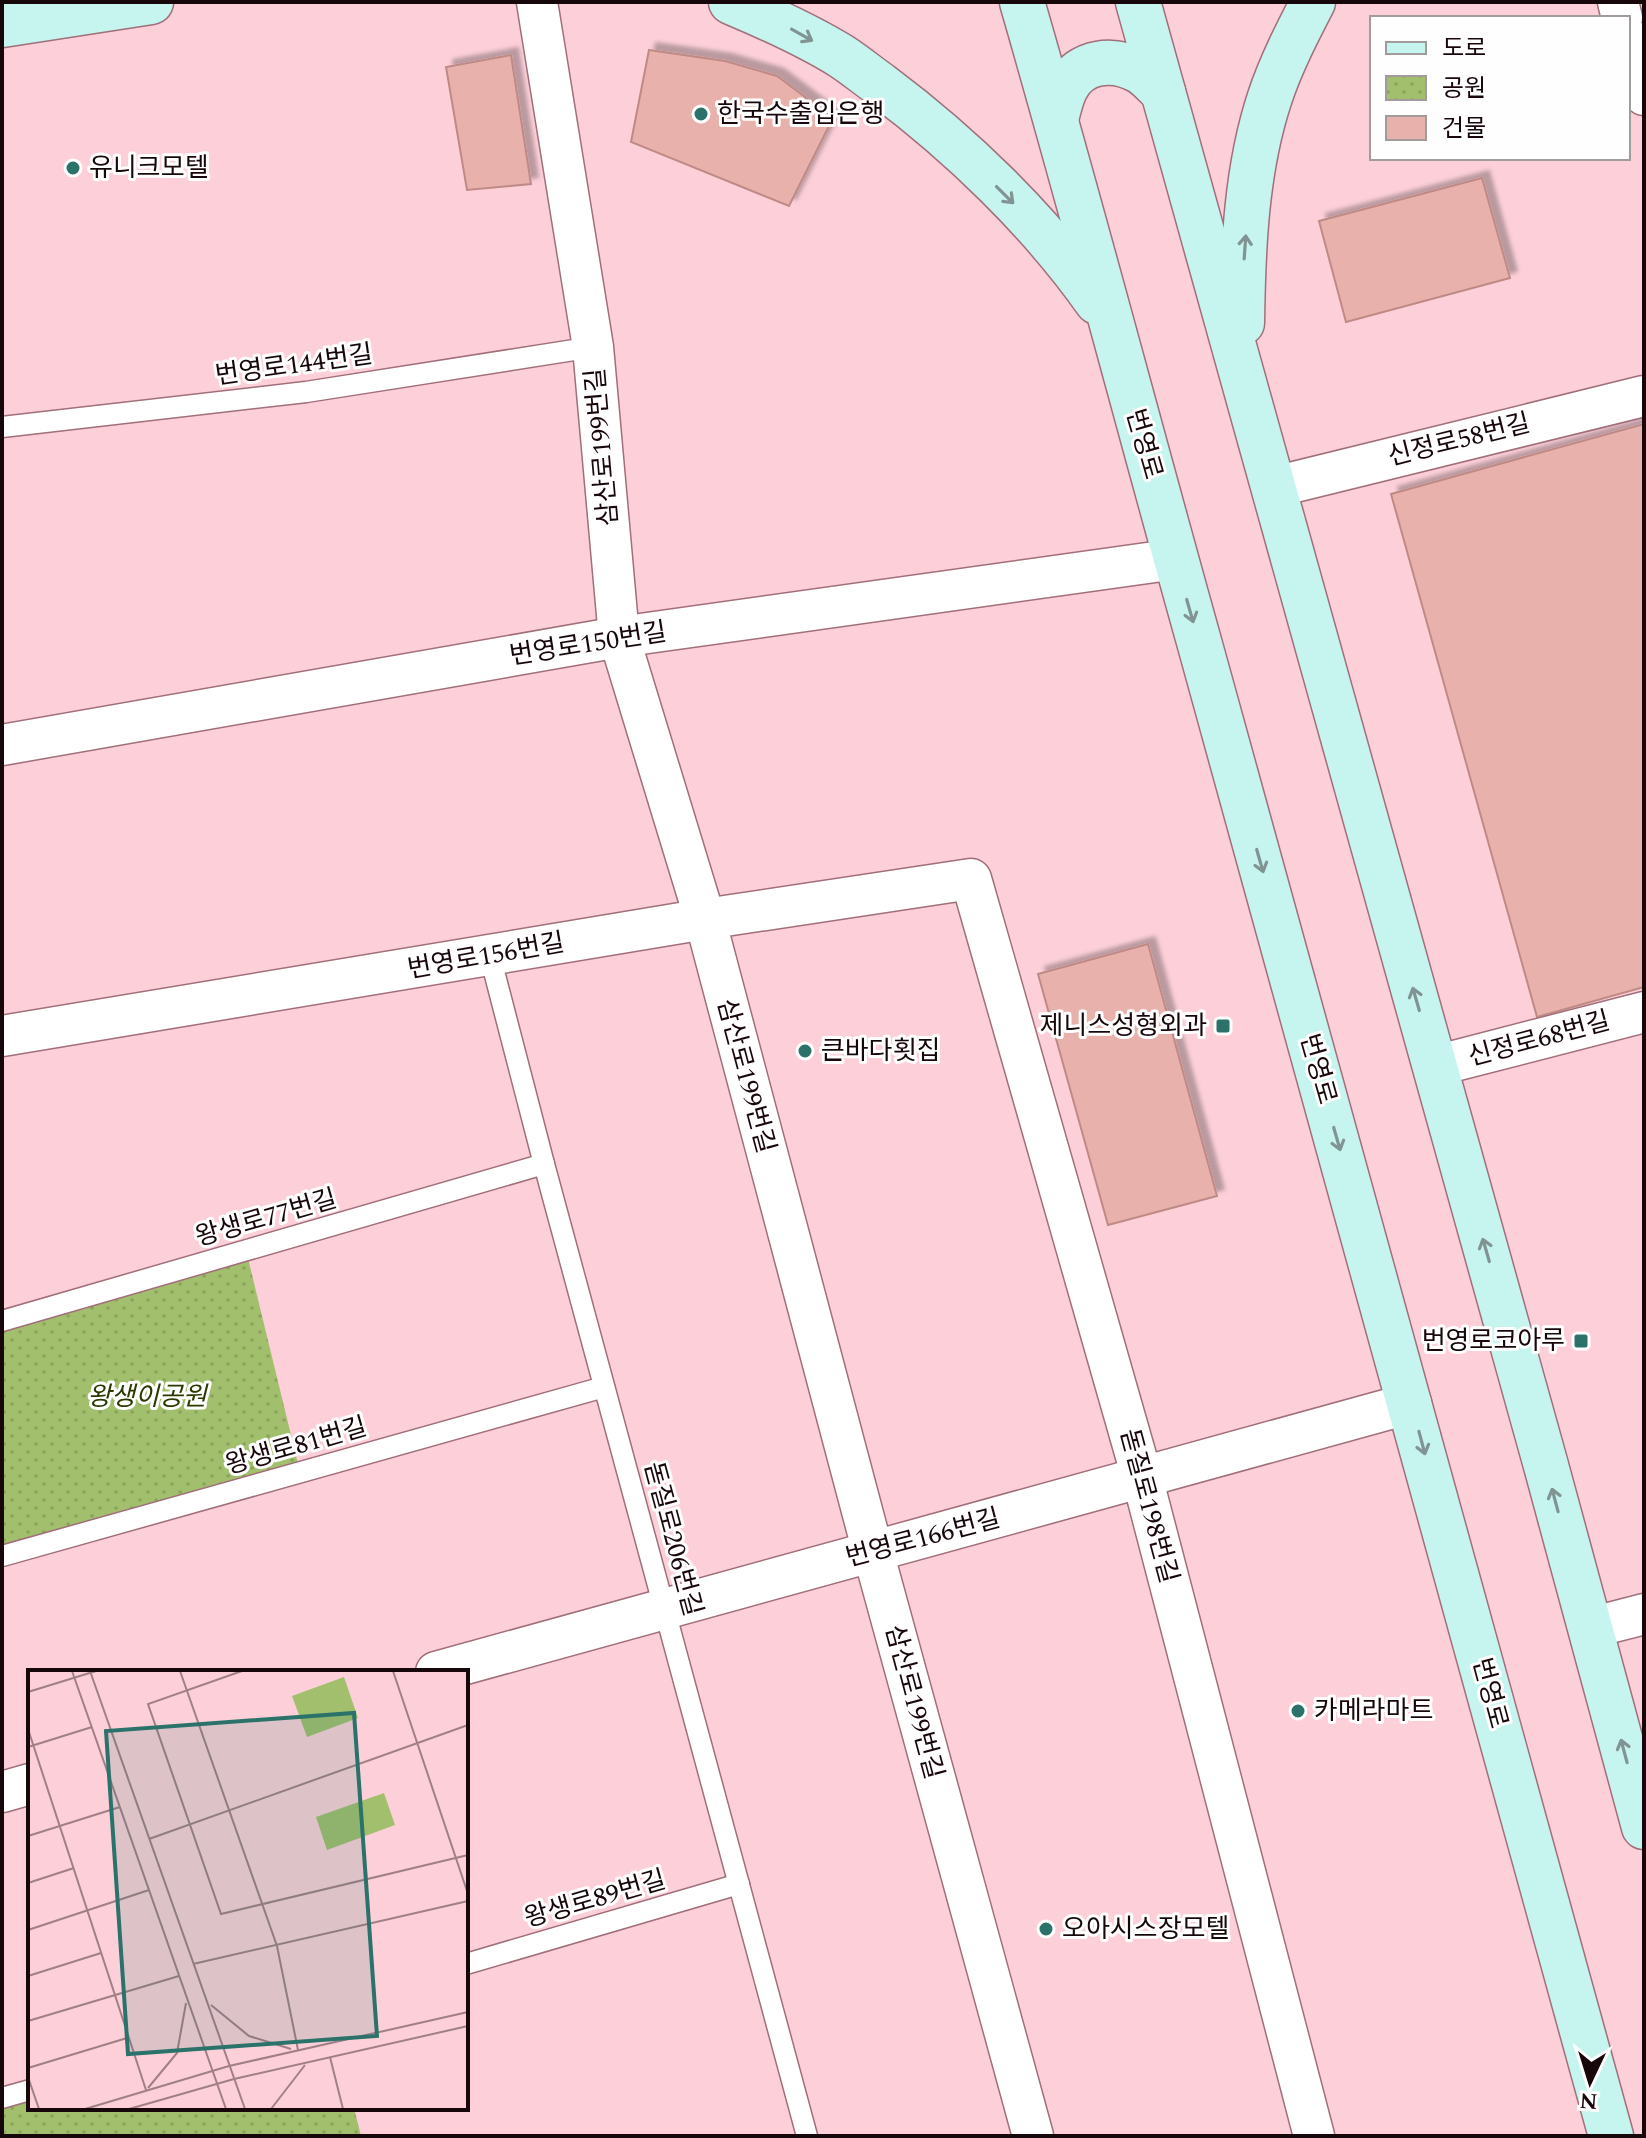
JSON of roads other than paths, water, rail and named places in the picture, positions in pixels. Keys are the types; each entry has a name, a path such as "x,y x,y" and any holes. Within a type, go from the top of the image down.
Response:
{"main road":[{"path":"2,25 151,2"},
{"path":"731,2 775,20 842,57 904,103 961,151 1028,217 1073,268 1109,320"},
{"name":"번영로","path":"1022,2 1611,2136"},
{"path":"1138,2 1644,1827"},
{"path":"1244,381 1243,273 1255,159 1270,99 1291,44 1313,2"},
{"path":"1056,119 1066,87 1080,71 1098,62 1139,71 1163,92"}],"street":[{"name":"삼산로199번길","path":"537,2 593,347 619,637 705,919 873,1552 1033,2136"},
{"path":"1630,45 1644,95"},
{"name":"신정로58번길","path":"1274,487 1644,396"},
{"name":"번영로150번길","path":"2,745 619,637 1176,559"},
{"name":"번영로156번길","path":"2,1036 705,919 971,879"},
{"name":"돋질로198번길","path":"971,879 1142,1477 1314,2136"},
{"name":"신정로68번길","path":"1435,1066 1644,1012"},
{"name":"번영로166번길","path":"443,1670 1411,1403"},
{"path":"1590,1628 1644,1614"},
{"path":"2,1792 28,1785"}],"lane":[{"name":"번영로144번길","path":"2,427 306,392 593,347"},
{"name":"돋질로206번길","path":"490,956 807,2136"},
{"name":"왕생로77번길","path":"2,1321 544,1164"},
{"name":"왕생로81번길","path":"2,1556 604,1387"},
{"name":"왕생로89번길","path":"468,1963 739,1884"},
{"path":"2,2098 28,2091"}],"place":[{"name":"한국수출입은행","path":"701,114"},
{"name":"유니크모텔","path":"73,168"},
{"name":"제니스성형외과","path":"1223,1026"},
{"name":"큰바다횟집","path":"805,1051"},
{"name":"번영로코아루","path":"1581,1341"},
{"name":"카메라마트","path":"1298,1711"},
{"name":"오아시스장모텔","path":"1046,1929"}],"park label":[{"name":"왕생이공원","path":"147,1397"}]}
